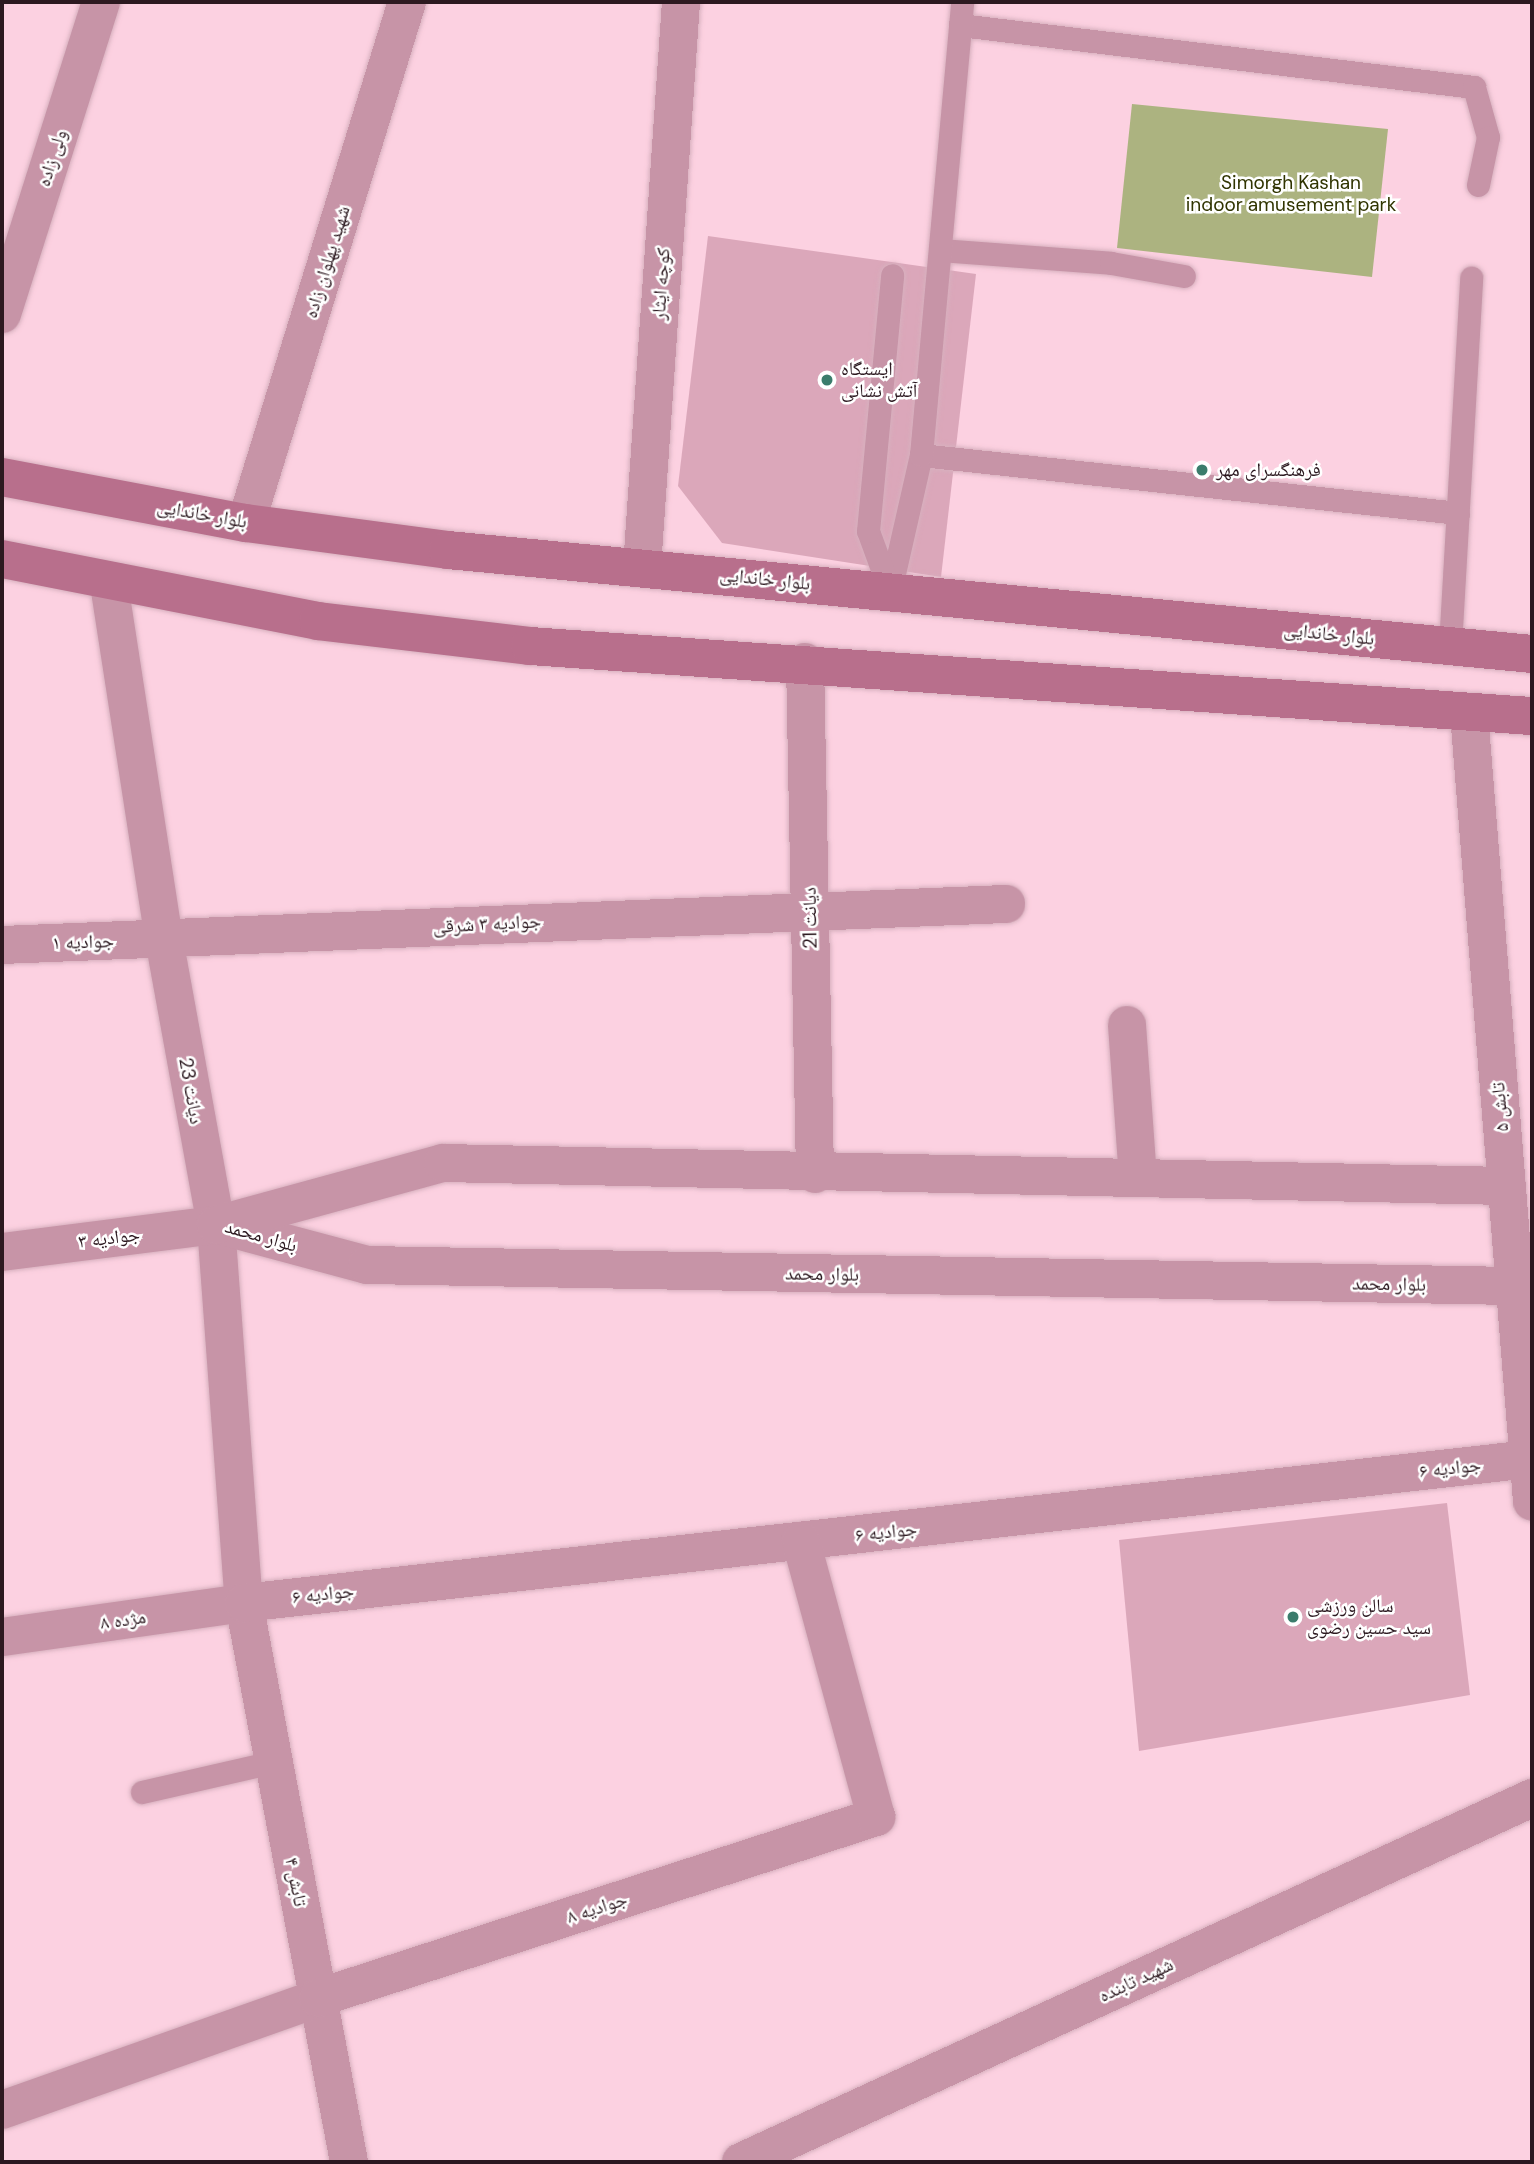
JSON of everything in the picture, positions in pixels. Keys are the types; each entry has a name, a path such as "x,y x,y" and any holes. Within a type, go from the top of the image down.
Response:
{"main road":[{"name":"بلوار خاندایی","path":"2,477 247,523 448,550 1532,654"},
{"path":"2,559 109,584 318,621 530,646 805,662 1532,716"}],"street":[{"name":"ولی زاده","path":"2,314 101,2"},
{"name":"شهید پهلوان زاده","path":"247,523 407,2"},
{"name":"کوچه ایثار","path":"642,567 681,2"},
{"name":"دیانت 23","path":"109,584 164,939 216,1224 244,1603"},
{"name":"دیانت 21","path":"805,662 815,1174"},
{"name":"تابش ۵","path":"1469,713 1515,1286 1528,1397 1532,1501"},
{"name":"جوادیه ۳ شرقی","path":"164,939 810,909 1006,904"},
{"name":"جوادیه ۱","path":"2,945 164,939"},
{"path":"1127,1026 1138,1178"},
{"name":"بلوار محمد","path":"216,1224 443,1163 815,1174 1507,1186"},
{"name":"بلوار محمد","path":"216,1224 367,1265 1515,1286"},
{"name":"جوادیه ۳","path":"2,1252 216,1224"},
{"name":"جوادیه ۶","path":"244,1603 1529,1459"},
{"name":"جوادیه ۸","path":"2,2110 318,1998 876,1817 801,1541"},
{"name":"مژده ۸","path":"2,1637 244,1603"},
{"name":"تابش ۴","path":"244,1603 349,2162"},
{"name":"شهید تابنده","path":"741,2162 1532,1798"}],"lane":[{"path":"890,591 921,455 961,13 1474,87 1488,137 1478,185"},
{"path":"940,250 1111,263 1184,276"},
{"path":"890,591 868,531 892,275"},
{"path":"1450,646 1471,278"},
{"path":"921,455 1458,513"},
{"path":"142,1792 273,1762"}],"green space":[{"name":"Simorgh Kashan indoor amusement park","path":"1132,104 1388,129 1372,277 1117,248"}],"building":[{"name":"ایستگاه آتش نشانی","path":"708,236 976,274 941,577 722,543 678,486"},
{"name":"سالن ورزشی سید حسین رضوی","path":"1447,1503 1470,1695 1139,1751 1119,1540"}],"place":[{"name":"ایستگاه آتش نشانی","path":"827,380"},
{"name":"فرهنگسرای مهر","path":"1202,470"},
{"name":"سالن ورزشی سید حسین رضوی","path":"1293,1617"}]}
